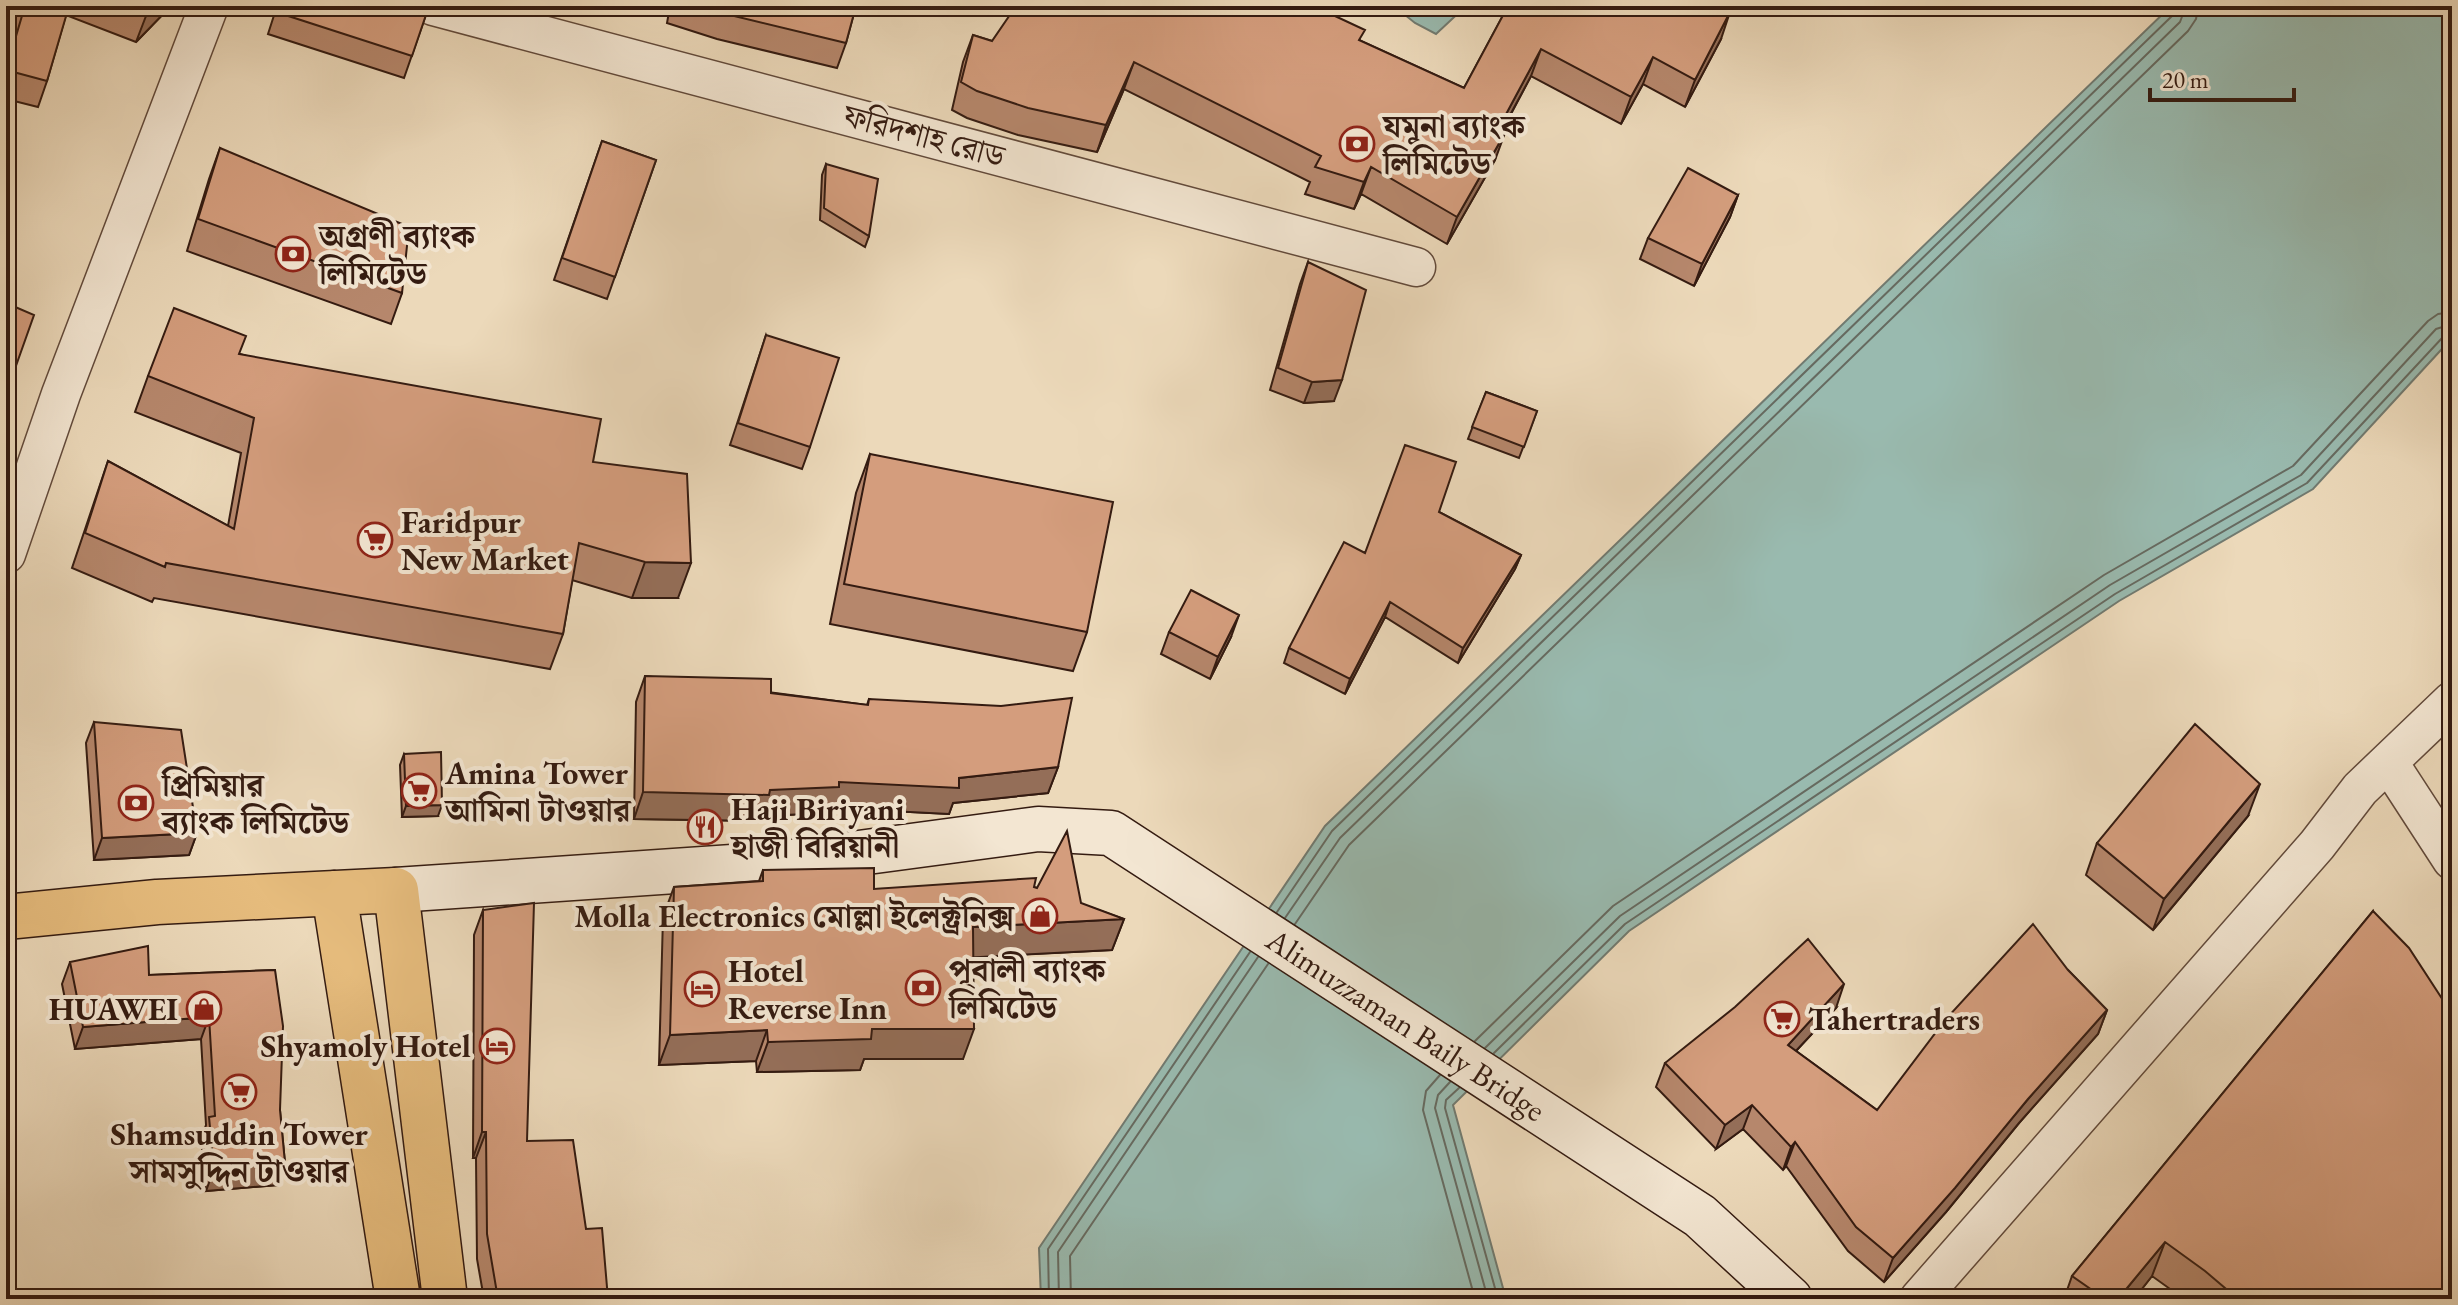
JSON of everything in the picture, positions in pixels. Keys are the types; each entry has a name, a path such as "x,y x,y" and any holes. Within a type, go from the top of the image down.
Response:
{"highway":[{"path":"6,917 157,902 396,890 445,1299"},
{"path":"334,893 398,1299"}],"main road":[{"name":"Alimuzzaman Baily Bridge","path":"396,890 777,864 1038,829 1111,833 1700,1216 1790,1299"}],"street":[{"path":"6,554 61,394 209,6"},
{"name":"ফরিদশাহ রোড","path":"433,6 1416,267"},
{"path":"1919,1299 2317,845 2360,789 2452,701"},
{"path":"2389,763 2452,860"}],"water":[{"path":"1394,6 1466,6 1436,34 1415,23"},
{"path":"2171,6 2452,6 2452,338 2313,489 2119,601 1629,931 1453,1105 1506,1299 1041,1299 1039,1248 1325,826"}],"building":[{"path":"16,6 69,6 47,81 6,70 24,9"},
{"path":"121,6 156,6 146,16"},
{"path":"278,6 429,6 412,56 276,12"},
{"path":"699,6 856,6 846,43"},
{"path":"1016,6 1322,6 1320,9 1365,30 1359,40 1464,88 1508,6 1719,6 1730,12 1695,80 1653,57 1631,97 1541,49 1498,129 1505,133 1457,217 1371,167 1364,182 1315,167 1321,156 1134,62 1106,125 1028,108 977,91 961,82 973,35 992,41"},
{"path":"602,141 656,160 615,277 562,258"},
{"path":"220,148 409,227 402,293 198,219"},
{"path":"826,164 878,179 869,236 824,208"},
{"path":"1688,168 1738,195 1702,264 1648,238"},
{"path":"1308,262 1366,290 1342,380 1312,382 1278,368"},
{"path":"6,303 34,315 6,394"},
{"path":"174,308 246,336 239,354 601,419 593,462 687,474 691,563 645,562 579,543 563,634 166,563 165,567 85,533 108,461 234,529 254,418 148,376"},
{"path":"766,335 839,358 810,447 738,423"},
{"path":"1486,392 1537,411 1524,447 1472,427"},
{"path":"1405,445 1456,462 1439,512 1521,555 1463,648 1390,602 1350,679 1289,648 1344,542 1365,553"},
{"path":"870,454 1113,502 1087,632 844,584"},
{"path":"1191,590 1239,615 1218,657 1169,632"},
{"path":"645,676 771,679 771,693 868,705 869,699 1001,706 1072,698 1058,767 959,778 959,788 839,782 839,787 770,790 769,795 643,792"},
{"name":"প্রিমিয়ার ব্যাংক লিমিটেড","path":"94,722 181,730 197,833 102,838"},
{"path":"2195,724 2260,784 2164,899 2097,843"},
{"name":"Amina Tower আমিনা টাওয়ার","path":"441,752 442,805 406,806 404,754"},
{"path":"1067,831 1081,903 1124,919 973,927 974,1029 872,1029 871,1039 768,1042 767,1030 670,1035 674,887 763,881 763,870 874,868 874,889 1036,878 1034,887 1037,888"},
{"path":"534,903 527,1141 573,1140 586,1229 602,1228 608,1299 498,1299 487,1234 486,1132 482,1132 483,910"},
{"path":"2373,911 2409,948 2452,1014 2452,1299 2238,1299 2165,1242 2118,1299 2105,1299 2072,1276"},
{"path":"2033,924 2068,970 2107,1010 1893,1258 1856,1227 1795,1142 1791,1147 1752,1105 1725,1125 1665,1063 1735,1007 1808,939 1844,984 1788,1045 1877,1110 1946,1019"},
{"path":"148,946 149,975 275,970 283,1026 280,1110 285,1163 214,1169 209,1117 215,1116 209,1017 83,1027 70,962"},
{"path":"6,1066 12,1204 6,1204"}],"place":[{"name":"যমুনা ব্যাংক লিমিটেড","path":"1357,144"},
{"name":"অগ্রণী ব্যাংক লিমিটেড","path":"293,254"},
{"name":"Faridpur New Market","path":"375,540"},
{"name":"Amina Tower আমিনা টাওয়ার","path":"419,791"},
{"name":"প্রিমিয়ার ব্যাংক লিমিটেড","path":"136,803"},
{"name":"Haji Biriyani হাজী বিরিয়ানী","path":"705,827"},
{"name":"Molla Electronics মোল্লা ইলেক্ট্রনিক্স","path":"1040,916"},
{"name":"পূবালী ব্যাংক লিমিটেড","path":"923,988"},
{"name":"Hotel Reverse Inn","path":"702,989"},
{"name":"HUAWEI","path":"204,1009"},
{"name":"Tahertraders","path":"1782,1019"},
{"name":"Shyamoly Hotel","path":"497,1046"},
{"name":"Shamsuddin Tower সামসুদ্দিন টাওয়ার","path":"239,1092"}]}
